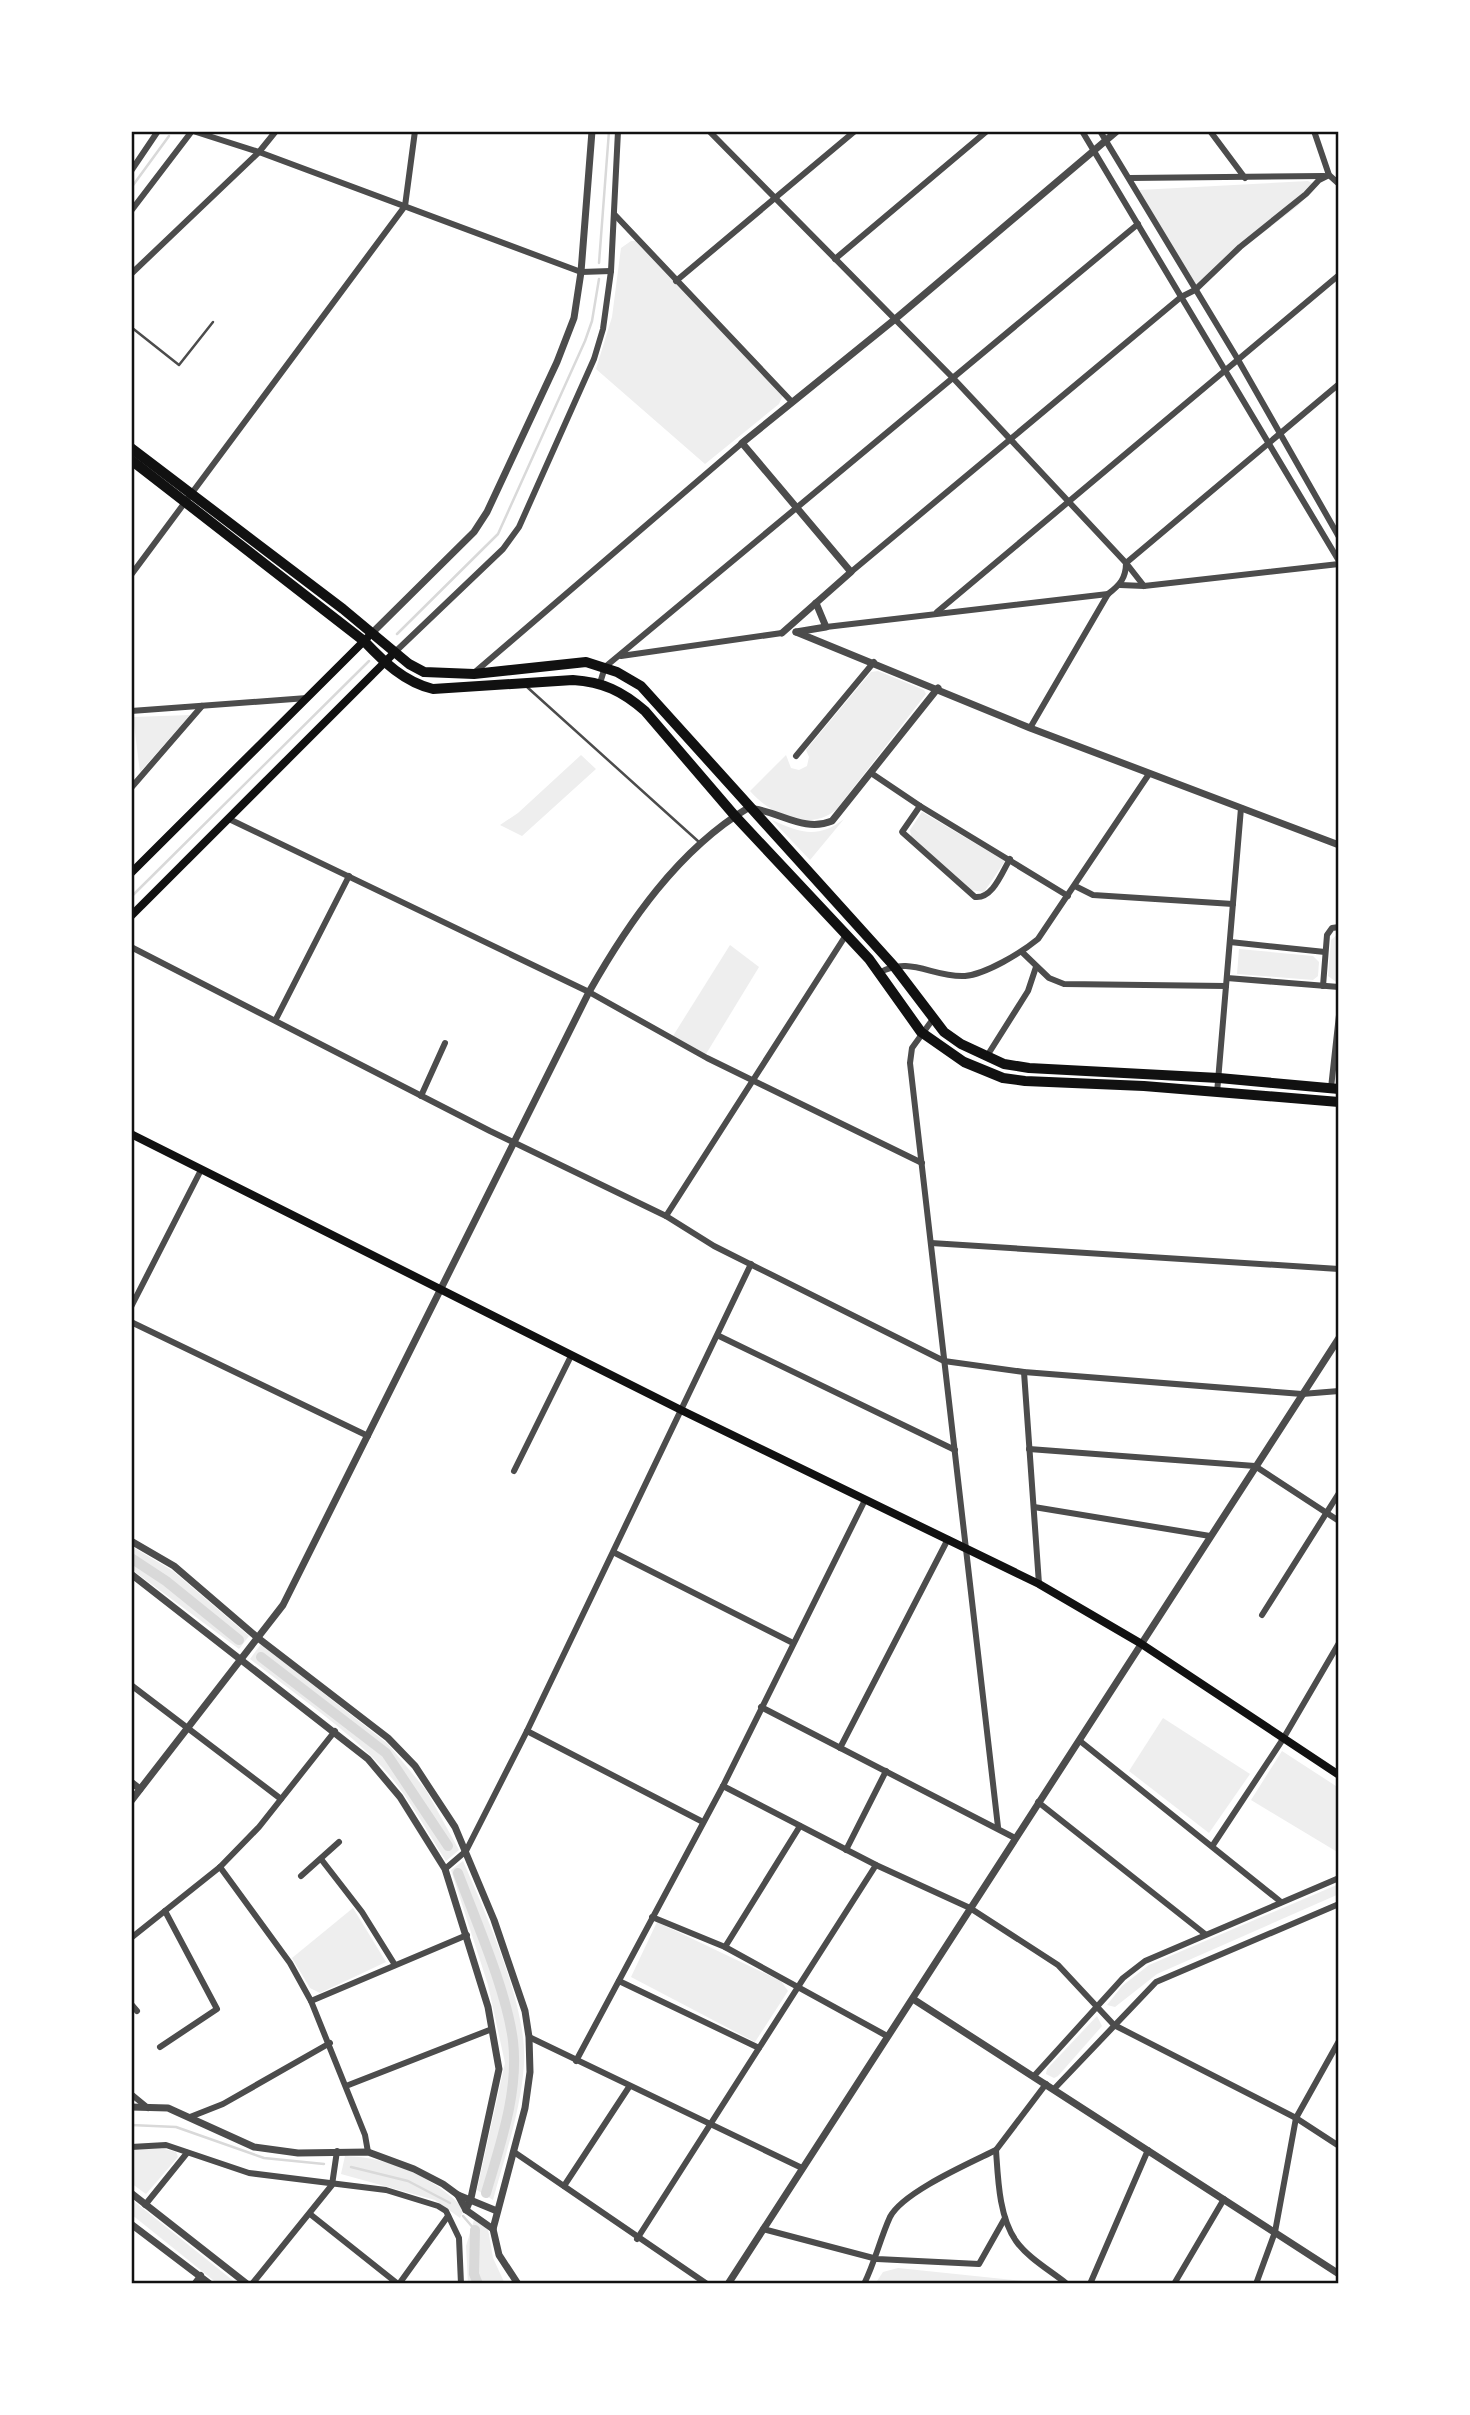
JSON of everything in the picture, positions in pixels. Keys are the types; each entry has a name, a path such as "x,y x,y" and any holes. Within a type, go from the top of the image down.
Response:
{"highway":[{"path":"131,448 187,497 368,637 424,672 474,674 577,663 605,667 626,677 653,698 748,808 893,965 933,1019 961,1044 1004,1064 1028,1068 1219,1078 1335,1088"},
{"path":"131,460 187,497"},
{"path":"368,637 386,663 416,685 433,689 573,680 600,683 629,696 645,710 735,816 846,935 879,973 922,1032 964,1062 1003,1078 1339,1102"}],"main road":[{"path":"131,873 368,637"},
{"path":"131,916 394,653"},
{"path":"131,1134 571,1356 1039,1584 1140,1643 1339,1775"}],"street":[{"path":"131,171 158,131"},
{"path":"131,211 193,131 259,152 581,272 611,271"},
{"path":"131,274 259,152 276,131"},
{"path":"131,575 405,206 415,131"},
{"path":"368,637 474,532 487,512 557,362 573,318 581,272 592,131"},
{"path":"394,653 503,548 519,527 594,359 603,329 611,271 618,131"},
{"path":"709,131 953,378 1126,563 1144,586"},
{"path":"715,137 722,131"},
{"path":"676,281 855,131"},
{"path":"835,259 986,131"},
{"path":"1083,131 1265,443 1339,563 1144,586 1119,585"},
{"path":"1100,131 1237,358 1339,537"},
{"path":"474,674 742,443 894,320 1116,131"},
{"path":"1210,131 1245,178"},
{"path":"1314,131 1329,175 1339,184"},
{"path":"1130,178 1329,175"},
{"path":"782,634 851,572 1181,297 1195,290 1240,247 1306,194 1319,180 1329,175"},
{"path":"615,215 792,402"},
{"path":"600,683 605,667 1138,224"},
{"path":"937,612 1339,275"},
{"path":"1030,728 1108,594 1119,585 1126,574 1126,563 1339,383"},
{"path":"742,443 851,572"},
{"path":"619,656 937,612 1108,594"},
{"path":"816,603 826,627"},
{"path":"796,632 1030,728 1339,845"},
{"path":"796,756 874,662"},
{"path":"131,1801 283,1605 589,992 636,915 701,845 748,808 820,826 832,821 938,688"},
{"path":"131,711 309,698"},
{"path":"131,788 202,706"},
{"path":"871,773 919,806 1068,896"},
{"path":"879,973 893,965 961,976 974,974 1022,952 1038,939 1149,774"},
{"path":"919,806 902,832 975,897 986,896 990,892 1010,859"},
{"path":"1217,1093 1241,808"},
{"path":"229,819 589,992 755,1082 922,1163"},
{"path":"276,1019 349,876"},
{"path":"1075,886 1093,895 1233,904"},
{"path":"1323,986 1329,930 1339,927"},
{"path":"666,1216 755,1082 846,935"},
{"path":"1230,942 1325,952"},
{"path":"131,947 276,1019 421,1096 666,1216 751,1264 944,1361 1024,1372 1302,1394 1339,1391"},
{"path":"1022,952 1036,967 1064,984 1227,982 1339,987"},
{"path":"987,1056 1028,991 1036,967"},
{"path":"1335,1088 1339,1014"},
{"path":"933,1019 912,1048 910,1063 998,1827"},
{"path":"421,1096 445,1043"},
{"path":"131,1307 201,1170"},
{"path":"931,1243 1339,1269"},
{"path":"445,1869 466,1851 527,1731 615,1553 751,1264"},
{"path":"131,1322 368,1436"},
{"path":"719,1336 955,1450"},
{"path":"728,2284 1339,1338"},
{"path":"514,1471 571,1356"},
{"path":"1024,1372 1039,1584"},
{"path":"1029,1449 1255,1466 1339,1521"},
{"path":"1262,1615 1339,1493"},
{"path":"576,2061 723,1786 865,1500"},
{"path":"1034,1507 1210,1535"},
{"path":"841,1748 948,1539"},
{"path":"131,1541 174,1566 258,1638 361,1715 403,1752 433,1791 466,1851 525,2011 529,2037 530,2072 514,2152 493,2229 499,2255 517,2284"},
{"path":"615,1553 793,1643"},
{"path":"131,1574 335,1731 384,1775 445,1869 467,1935 492,2029 499,2069 471,2198 466,2210"},
{"path":"1213,1845 1283,1739 1339,1643"},
{"path":"131,1685 281,1799"},
{"path":"761,1707 1015,1838"},
{"path":"131,1938 134,1930 165,1912 220,1867 281,1799 335,1731"},
{"path":"527,1731 703,1822"},
{"path":"1080,1741 1281,1902"},
{"path":"846,1850 887,1771"},
{"path":"131,1782 140,1789"},
{"path":"723,1786 876,1865 970,1908 1058,1965 1114,2025 1296,2119 1339,2146"},
{"path":"1038,1802 1205,1934"},
{"path":"724,1947 800,1826"},
{"path":"301,1876 339,1842"},
{"path":"321,1858 362,1912 395,1965"},
{"path":"637,2239 876,1865"},
{"path":"220,1867 290,1963 311,2001 365,2135 368,2152"},
{"path":"1034,2076 1123,1978 1145,1961 1339,1878"},
{"path":"1054,2089 1156,1982 1339,1903"},
{"path":"160,2047 217,2009 165,1912"},
{"path":"652,1917 724,1947 887,2036"},
{"path":"311,2001 467,1935"},
{"path":"619,1980 759,2048"},
{"path":"913,1999 1339,2274"},
{"path":"131,2004 137,2011"},
{"path":"346,2086 492,2029"},
{"path":"529,2037 802,2168"},
{"path":"1256,2284 1275,2232 1296,2119 1339,2041"},
{"path":"190,2118 223,2104 330,2043"},
{"path":"864,2284 877,2259 891,2216 904,2201 996,2150 1046,2084"},
{"path":"564,2186 629,2087"},
{"path":"131,2094 148,2108"},
{"path":"131,2107 168,2108 254,2147 298,2153 368,2152 414,2169 458,2195 498,2211"},
{"path":"131,2147 166,2146 249,2173 386,2190 438,2206 449,2216 459,2238 461,2284"},
{"path":"996,2150 1005,2218 1017,2242 1067,2284"},
{"path":"1090,2284 1148,2150"},
{"path":"252,2284 332,2185 337,2151"},
{"path":"514,2152 637,2239 707,2284"},
{"path":"145,2205 187,2153"},
{"path":"131,2193 247,2284"},
{"path":"458,2195 466,2210 493,2229"},
{"path":"1174,2284 1224,2199"},
{"path":"310,2214 398,2284 449,2216"},
{"path":"763,2229 877,2259 979,2264 1005,2218"},
{"path":"131,2224 210,2284"},
{"path":"194,2284 201,2276"}],"lane":[{"path":"131,327 179,365 212,323"},
{"path":"524,685 701,845"}],"shaded area":[{"path":"1308,181 1316,185 1299,205 1197,288 1139,190"},
{"path":"631,241 636,241 783,395 779,404 705,464 596,369 612,317 621,248"},
{"path":"878,671 924,690 926,694 836,810 814,820 802,820 779,813 759,800 750,791 786,755 791,768 799,770 807,766 809,757 806,750 871,672"},
{"path":"190,715 140,772 133,717"},
{"path":"581,755 596,769 522,836 500,825 518,813"},
{"path":"922,812 1005,861 984,892 971,890 911,836 910,830"},
{"path":"844,819 810,860 772,820 800,831 817,832"},
{"path":"1339,933 1339,984 1328,976 1331,940"},
{"path":"730,945 759,967 706,1054 673,1036"},
{"path":"1239,949 1313,956 1319,962 1318,976 1313,980 1237,974"},
{"path":"131,1546 173,1571 249,1636 239,1649 131,1569"},
{"path":"261,1644 388,1744 426,1790 459,1850 446,1861 409,1801 383,1768 336,1725 250,1659"},
{"path":"1163,1718 1250,1774 1209,1833 1129,1771"},
{"path":"1282,1751 1339,1788 1339,1853 1251,1800"},
{"path":"463,1861 504,1961 513,1989 523,2041 524,2064 520,2098 493,2200 477,2190 505,2063 488,1985 451,1870"},
{"path":"1339,1884 1339,1894 1157,1974 1115,2007 1107,2005 1122,1986 1149,1965"},
{"path":"353,1908 386,1962 320,1993 310,1988 292,1958"},
{"path":"657,1922 781,1981 788,1991 755,2042 631,1977"},
{"path":"1097,2016 1102,2026 1058,2076 1054,2078 1046,2074 1047,2069"},
{"path":"161,2148 176,2152 178,2157 146,2194 131,2183 131,2149"},
{"path":"345,2156 378,2160 425,2178 464,2209 460,2218 435,2200 341,2174"},
{"path":"131,2199 237,2284 218,2284 131,2214"},
{"path":"474,2220 488,2229 493,2258 505,2284 468,2284 466,2246"},
{"path":"898,2268 1037,2284 875,2284 883,2272"}],"waterway":[{"path":"599,263 609,131"},
{"path":"131,188 169,136"},
{"path":"397,634 498,534 585,341 592,321 599,279"},
{"path":"131,897 369,661"},
{"path":"131,1558 166,1581 239,1640"},
{"path":"261,1657 386,1753 448,1846"},
{"path":"458,1873 498,1979 513,2041 511,2099 486,2193"},
{"path":"131,2125 176,2127 264,2158 324,2164"},
{"path":"351,2167 408,2181 450,2203"},
{"path":"463,2216 475,2230"},
{"path":"475,2230 474,2274 478,2284"}]}
